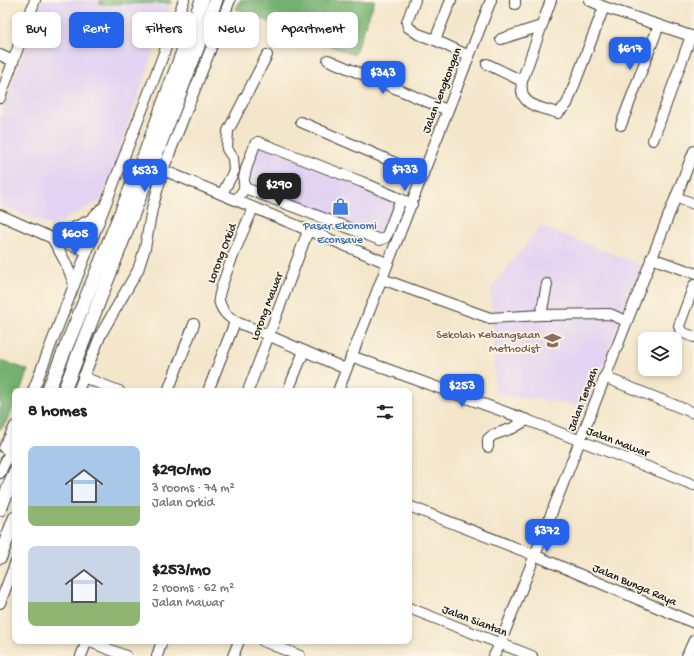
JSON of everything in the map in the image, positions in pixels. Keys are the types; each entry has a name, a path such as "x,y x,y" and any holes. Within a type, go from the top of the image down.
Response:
{"main road":[{"path":"49,388 144,154 202,0"},
{"path":"65,388 216,0"},
{"path":"0,509 12,479"},
{"path":"0,557 12,526"}],"street":[{"path":"0,98 34,0"},
{"path":"34,388 104,206 140,118 184,0"},
{"path":"79,388 101,334 140,266 145,248 152,208 163,170 230,0"},
{"path":"415,0 407,22 408,28 418,34 435,40 468,56"},
{"path":"435,40 451,0"},
{"name":"Jalan Lengkongan","path":"339,388 491,0"},
{"path":"551,0 522,81 521,88 522,94 527,102 558,113 567,104 604,7"},
{"path":"589,0 604,7 693,36 653,140"},
{"path":"621,125 659,25"},
{"path":"501,39 542,26"},
{"path":"0,55 13,62"},
{"path":"222,194 234,170 233,158 227,148 228,131 267,55"},
{"path":"328,60 447,110"},
{"path":"487,64 522,81"},
{"path":"301,122 423,174"},
{"path":"401,200 388,233 385,238 380,240 245,188 242,183 255,144 258,142 362,182 412,204"},
{"name":"Jalan Tengah","path":"494,656 651,258 676,197 690,172 694,151"},
{"path":"163,170 388,263"},
{"path":"236,200 245,188"},
{"path":"676,197 694,204"},
{"path":"52,238 90,220 104,206"},
{"name":"Lorong Orkid","path":"235,322 221,307 218,298 226,273 253,208"},
{"path":"0,215 52,238 87,251"},
{"name":"Lorong Mawar","path":"249,388 308,231"},
{"path":"52,238 68,266 74,285"},
{"path":"651,258 694,273"},
{"path":"382,279 490,318 541,315 610,314 626,321"},
{"path":"541,315 547,284"},
{"path":"694,286 679,326 681,332 694,337"},
{"path":"209,388 235,322 346,369"},
{"path":"169,388 194,324"},
{"path":"289,388 304,351"},
{"name":"Jalan Mawar","path":"351,356 527,420 694,485"},
{"path":"83,377 111,388"},
{"path":"604,377 694,413"},
{"path":"488,447 488,439 493,435 513,428 527,420"},
{"path":"0,442 12,430"},
{"path":"0,457 12,433"},
{"path":"0,473 12,447"},
{"name":"Jalan Bunga Raya","path":"412,507 534,555 694,623"},
{"path":"0,603 12,572"},
{"name":"Jalan Siantan","path":"412,609 532,656"},
{"path":"687,656 694,640"},
{"path":"81,656 86,644"},
{"path":"95,644 126,656"},
{"path":"157,656 161,644"},
{"path":"233,656 238,644"},
{"path":"270,644 300,656"}],"shaded area":[{"path":"43,0 172,0 168,12 132,12 132,48 155,48 101,200 52,226 0,205 0,118 26,48 61,48 61,12 39,12"},
{"path":"260,145 398,201 384,236 378,238 244,183"},
{"name":"Sekolah Kebangsaan Methodist","path":"541,226 641,265 587,406 495,394 491,288"}],"green space":[{"path":"101,0 172,0 171,3 100,4"},
{"path":"240,0 375,0 358,45 358,12 267,12 267,21 259,18 259,12 244,12 236,9"},
{"path":"336,48 357,48 354,55"},
{"path":"0,360 28,370 21,388 12,388 12,409 7,421 0,430"}],"place":[{"name":"Pasar Ekonomi Econsave","path":"340,206"},
{"name":"Sekolah Kebangsaan Methodist","path":"553,341"}]}
